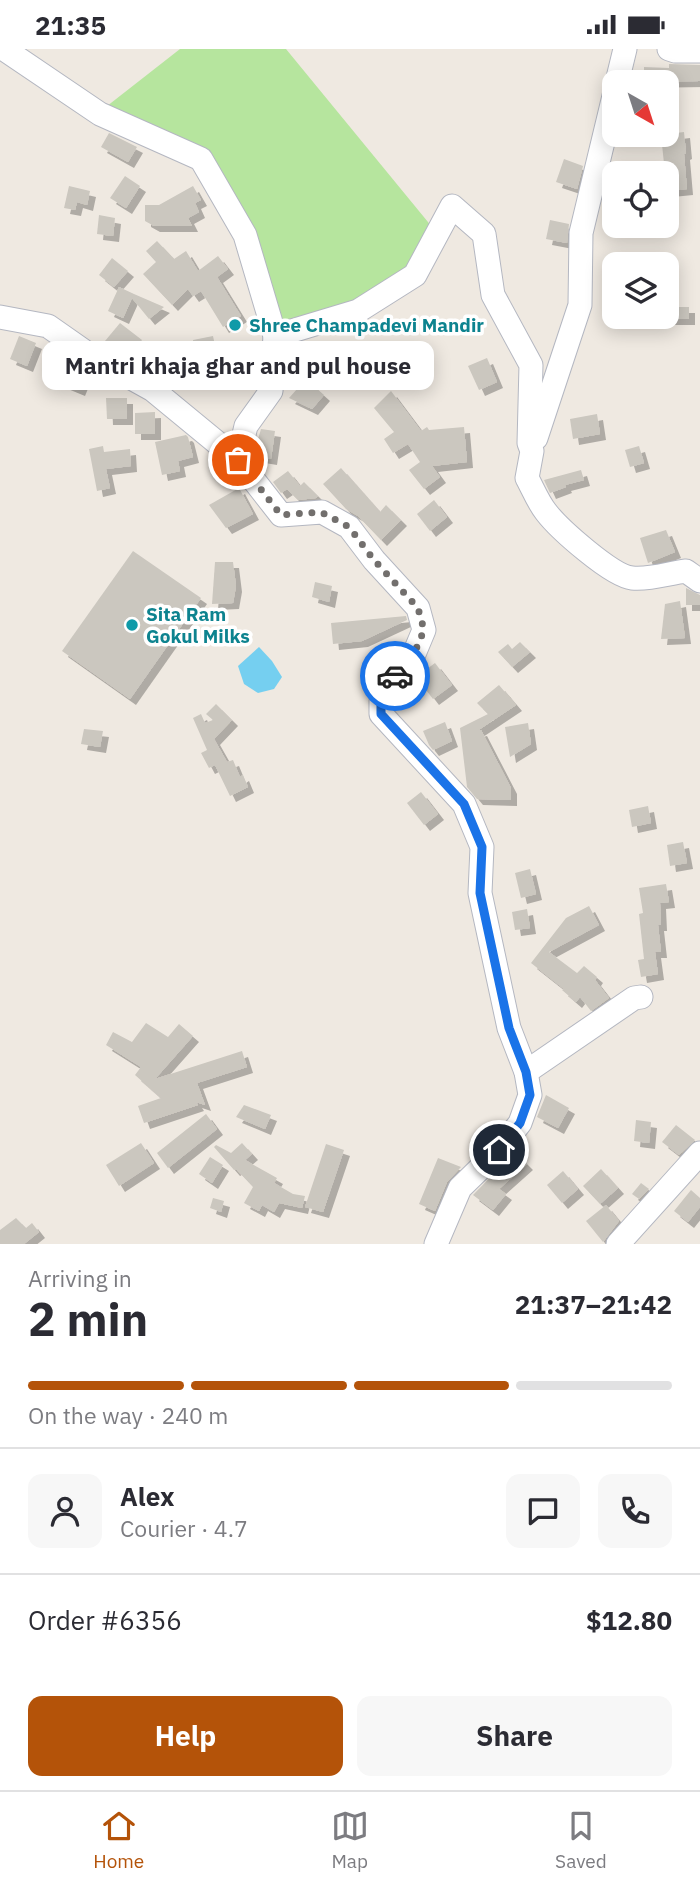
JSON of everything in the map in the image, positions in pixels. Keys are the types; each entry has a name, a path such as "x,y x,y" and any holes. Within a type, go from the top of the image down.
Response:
{"street":[{"path":"4,49 100,114 201,159 245,235 275,336 271,391 246,426 238,460"},
{"path":"620,70 625,49"},
{"path":"670,49 700,51"},
{"path":"602,146 581,233 580,306 532,451 527,478 546,511 582,548 620,575 633,578 650,577 686,571 700,581"},
{"path":"275,336 358,311 415,275 452,206 484,234 493,295 531,365 529,443 532,451"},
{"path":"0,317 48,326 88,354 153,390 238,460 281,515 321,512 349,527 374,560 418,608 424,630 414,654 393,678 381,701 381,714 464,804 482,847 480,893 509,1028 526,1072 530,1095 520,1123 499,1150 460,1188 436,1244"},
{"path":"526,1072 634,998 642,997"},
{"path":"618,1244 700,1153"}],"green space":[{"path":"180,49 286,49 437,233 410,271 357,304 275,336 207,158 102,110"}],"water":[{"path":"259,647 282,677 274,689 258,693 244,684 238,666"}],"building":[{"path":"669,64 700,65 700,81 679,81 679,70 644,70 644,67 669,68"},
{"path":"684,132 687,189 679,190 679,161 664,161 662,147 679,147 679,133"},
{"path":"109,133 137,147 128,162 101,147"},
{"path":"564,159 583,166 577,189 556,182"},
{"path":"125,176 140,186 126,208 110,198"},
{"path":"69,186 90,191 87,205 77,202 75,210 64,208"},
{"path":"193,186 201,200 195,203 199,212 188,218 192,226 154,226 145,221 145,205 159,205"},
{"path":"99,215 115,218 113,236 97,234"},
{"path":"550,220 569,224 567,243 546,239"},
{"path":"157,241 174,259 186,251 198,271 218,256 228,269 217,277 241,316 223,327 201,291 193,296 188,289 172,305 143,274 156,262 146,251"},
{"path":"112,258 128,271 114,287 99,275"},
{"path":"119,287 164,307 149,319 132,298 123,318 108,311"},
{"path":"679,307 689,307 689,319 679,319"},
{"path":"120,323 142,340 128,359 105,341"},
{"path":"19,336 36,343 27,366 10,359"},
{"path":"213,336 216,350 195,353 193,340"},
{"path":"366,356 384,362 374,384 352,379"},
{"path":"487,358 497,382 479,390 468,366"},
{"path":"69,367 86,373 79,390 62,383"},
{"path":"306,379 324,395 312,409 289,398"},
{"path":"391,391 421,431 427,427 429,430 464,427 467,462 432,466 440,477 424,489 409,470 420,462 408,444 393,453 384,439 394,432 374,408"},
{"path":"106,398 127,398 127,419 107,419"},
{"path":"155,412 155,434 135,434 135,413"},
{"path":"597,414 600,434 573,439 570,419"},
{"path":"261,429 275,431 271,459 253,456"},
{"path":"186,435 193,457 178,461 180,471 162,475 155,442"},
{"path":"103,446 104,452 130,449 131,466 106,469 110,488 97,491 89,449"},
{"path":"639,446 644,463 630,467 625,450"},
{"path":"341,468 380,512 386,505 401,520 381,540 323,484"},
{"path":"581,470 584,480 565,485 566,487 550,493 544,480"},
{"path":"288,471 300,486 304,482 318,496 298,500 287,489 281,493 273,482"},
{"path":"239,488 253,514 226,528 209,505"},
{"path":"434,500 447,517 430,531 417,514"},
{"path":"666,530 675,552 648,563 640,538"},
{"name":"Sita Ram Gokul Milks","path":"133,551 201,598 130,699 62,651"},
{"path":"215,562 233,562 236,586 233,603 212,604"},
{"path":"315,582 332,586 329,602 312,597"},
{"path":"686,588 700,595 700,605 686,605"},
{"path":"680,601 685,638 661,639 665,604"},
{"path":"406,616 407,620 362,641 333,644 331,623"},
{"path":"520,642 530,652 512,667 498,652 508,644 512,649"},
{"path":"435,663 452,685 433,699 416,677"},
{"path":"499,685 516,705 477,731 481,730 511,788 511,800 477,799 467,787 460,728 488,714 477,703"},
{"path":"216,704 232,720 214,739 227,762 233,760 240,777 243,775 248,787 230,796 215,765 209,768 201,753 207,750 193,718 201,714 205,723 213,720 206,714"},
{"path":"445,722 452,741 433,750 423,731"},
{"path":"528,723 531,744 510,757 505,727"},
{"path":"84,729 103,731 100,747 81,744"},
{"path":"421,792 438,814 424,825 407,803"},
{"path":"648,806 651,823 632,827 629,810"},
{"path":"683,842 687,863 670,866 667,845"},
{"path":"530,869 536,894 521,898 515,873"},
{"path":"666,884 669,902 660,903 661,925 658,925 661,952 655,952 658,974 641,977 638,960 644,959 639,914 643,913 639,888"},
{"path":"589,906 599,925 549,952 577,973 584,966 597,977 595,980 609,998 591,1011 580,997 576,1002 531,963 566,918"},
{"path":"527,909 530,928 515,930 512,912"},
{"path":"146,1023 168,1037 179,1024 193,1036 155,1079 242,1051 247,1067 197,1083 205,1105 196,1102 198,1105 144,1123 138,1106 161,1098 135,1075 141,1067 106,1045 113,1032 132,1042"},
{"path":"546,1095 569,1108 558,1128 537,1117"},
{"path":"244,1105 271,1115 265,1129 236,1117"},
{"path":"206,1114 217,1129 168,1168 157,1153"},
{"path":"636,1120 651,1122 649,1143 634,1141"},
{"path":"676,1125 695,1140 679,1155 662,1142"},
{"path":"141,1143 154,1163 119,1186 106,1165"},
{"path":"242,1143 252,1154 245,1160 277,1178 274,1183 293,1194 305,1196 302,1208 279,1203 274,1212 262,1205 259,1211 244,1203 253,1187 214,1147 216,1145 231,1153"},
{"path":"326,1144 344,1150 323,1212 305,1207"},
{"path":"515,1152 527,1164 499,1189 506,1194 493,1210 473,1195"},
{"path":"210,1157 223,1165 212,1183 199,1174"},
{"path":"438,1158 461,1167 447,1182 435,1211 419,1204"},
{"path":"601,1169 618,1188 600,1204 583,1186"},
{"path":"563,1171 578,1189 562,1203 547,1185"},
{"path":"641,1183 649,1189 639,1199 632,1194"},
{"path":"691,1190 700,1198 700,1207 688,1222 674,1211"},
{"path":"213,1198 224,1201 221,1212 210,1208"},
{"path":"606,1205 619,1221 603,1242 586,1221"},
{"path":"16,1218 26,1228 32,1223 39,1232 24,1244 0,1244 0,1230"}],"way so far":[{"path":"238,460 281,515 321,512 349,527 374,560 418,608 424,630 414,654 395,676"}],"place":[{"name":"Shree Champadevi Mandir","path":"235,325"},
{"name":"Mantri khaja ghar and pul house","path":"238,460"},
{"name":"Sita Ram Gokul Milks","path":"132,625"}],"route":[{"path":"395,676 381,701 381,714 464,804 482,847 480,893 509,1028 526,1072 530,1095 520,1123 499,1150"}]}
